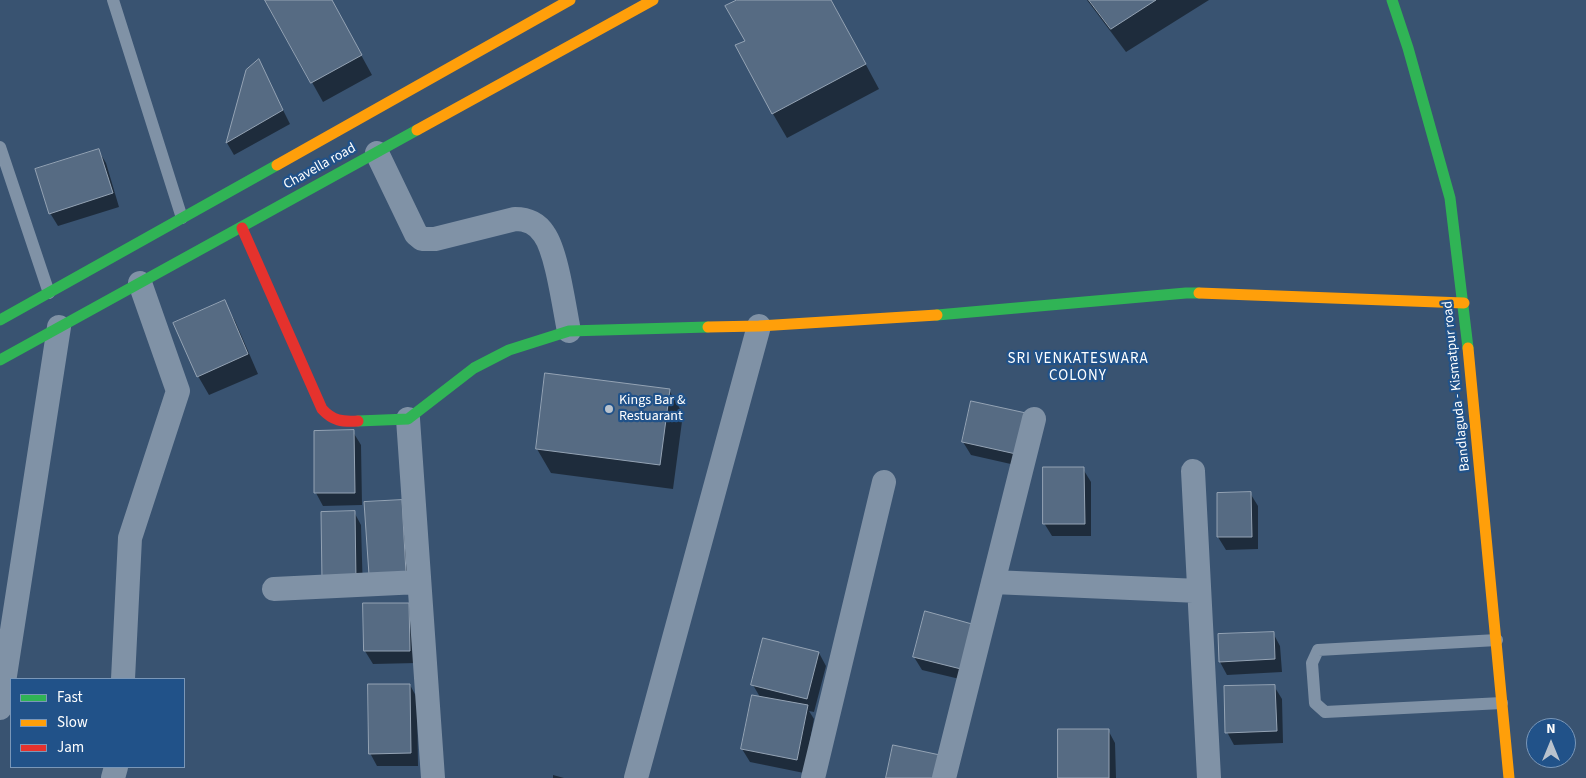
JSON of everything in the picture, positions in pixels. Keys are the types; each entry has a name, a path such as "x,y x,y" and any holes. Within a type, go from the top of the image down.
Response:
{"main road":[{"name":"Chavella road","path":"0,320 570,0"},
{"name":"Chavella road","path":"0,360 653,0"},
{"name":"Bandlaguda - Kismatpur road","path":"1392,0 1408,48 1450,198 1464,303 1509,778"},
{"path":"242,228 322,409 329,417 342,422 408,418 474,368 508,350 569,331 759,326 908,318 1186,293 1464,303"}],"street":[{"path":"377,153 416,234 422,239 434,239 515,219 525,219 535,224 544,234 552,251 569,331"},
{"path":"123,678 130,538 178,391 140,283"},
{"path":"636,778 759,326"},
{"path":"0,708 59,327"},
{"path":"408,418 433,778"},
{"path":"944,778 1034,418"},
{"path":"1193,471 1209,778"},
{"path":"813,778 884,482"},
{"path":"274,589 419,582"},
{"path":"993,582 1199,591"}],"lane":[{"path":"113,0 182,218"},
{"path":"0,147 49,292"},
{"path":"1497,640 1318,650 1312,663 1315,703 1325,712 1502,704"}],"building":[{"path":"265,0 332,0 362,55 311,83"},
{"path":"737,0 831,0 866,64 772,114 735,45 745,41 725,6"},
{"path":"1089,0 1156,0 1111,29"},
{"path":"259,59 283,110 226,143 246,70"},
{"path":"99,149 113,193 49,214 35,169"},
{"path":"225,300 248,354 197,377 173,323"},
{"path":"545,373 670,389 660,465 536,449"},
{"path":"971,401 1026,413 1016,454 962,442"},
{"path":"354,430 355,493 314,493 314,431"},
{"path":"1043,467 1084,467 1085,524 1043,524"},
{"path":"1251,492 1252,537 1217,537 1217,493"},
{"path":"402,500 406,573 369,575 364,502"},
{"path":"355,511 356,581 322,581 321,512"},
{"path":"363,603 409,603 410,651 364,651"},
{"path":"925,611 972,624 961,669 913,657"},
{"path":"1274,632 1275,659 1219,662 1218,634"},
{"path":"763,638 819,652 807,699 751,685"},
{"path":"368,684 410,684 411,753 369,754"},
{"path":"1275,685 1277,731 1225,733 1224,686"},
{"path":"752,695 808,705 797,760 741,749"},
{"path":"1058,729 1109,729 1109,778 1058,778"},
{"path":"893,745 940,755 934,778 886,778"}],"traffic: fast":[{"path":"1392,0 1408,48 1450,198 1468,348"},
{"path":"0,360 417,130"},
{"path":"0,320 277,165"},
{"path":"937,315 1199,293"},
{"path":"358,421 408,419 474,368 509,350 569,331 708,327"}],"traffic: slow":[{"path":"277,165 570,0"},
{"path":"417,130 653,0"},
{"path":"1199,293 1464,303"},
{"path":"708,327 759,326 937,315"},
{"path":"1468,348 1509,778"}],"traffic: jam":[{"path":"242,228 322,409 338,420 358,421"}],"place":[{"name":"Kings Bar & Restuarant","path":"609,409"}],"district":[{"name":"SRI VENKATESWARA COLONY","path":"1078,368"}]}
